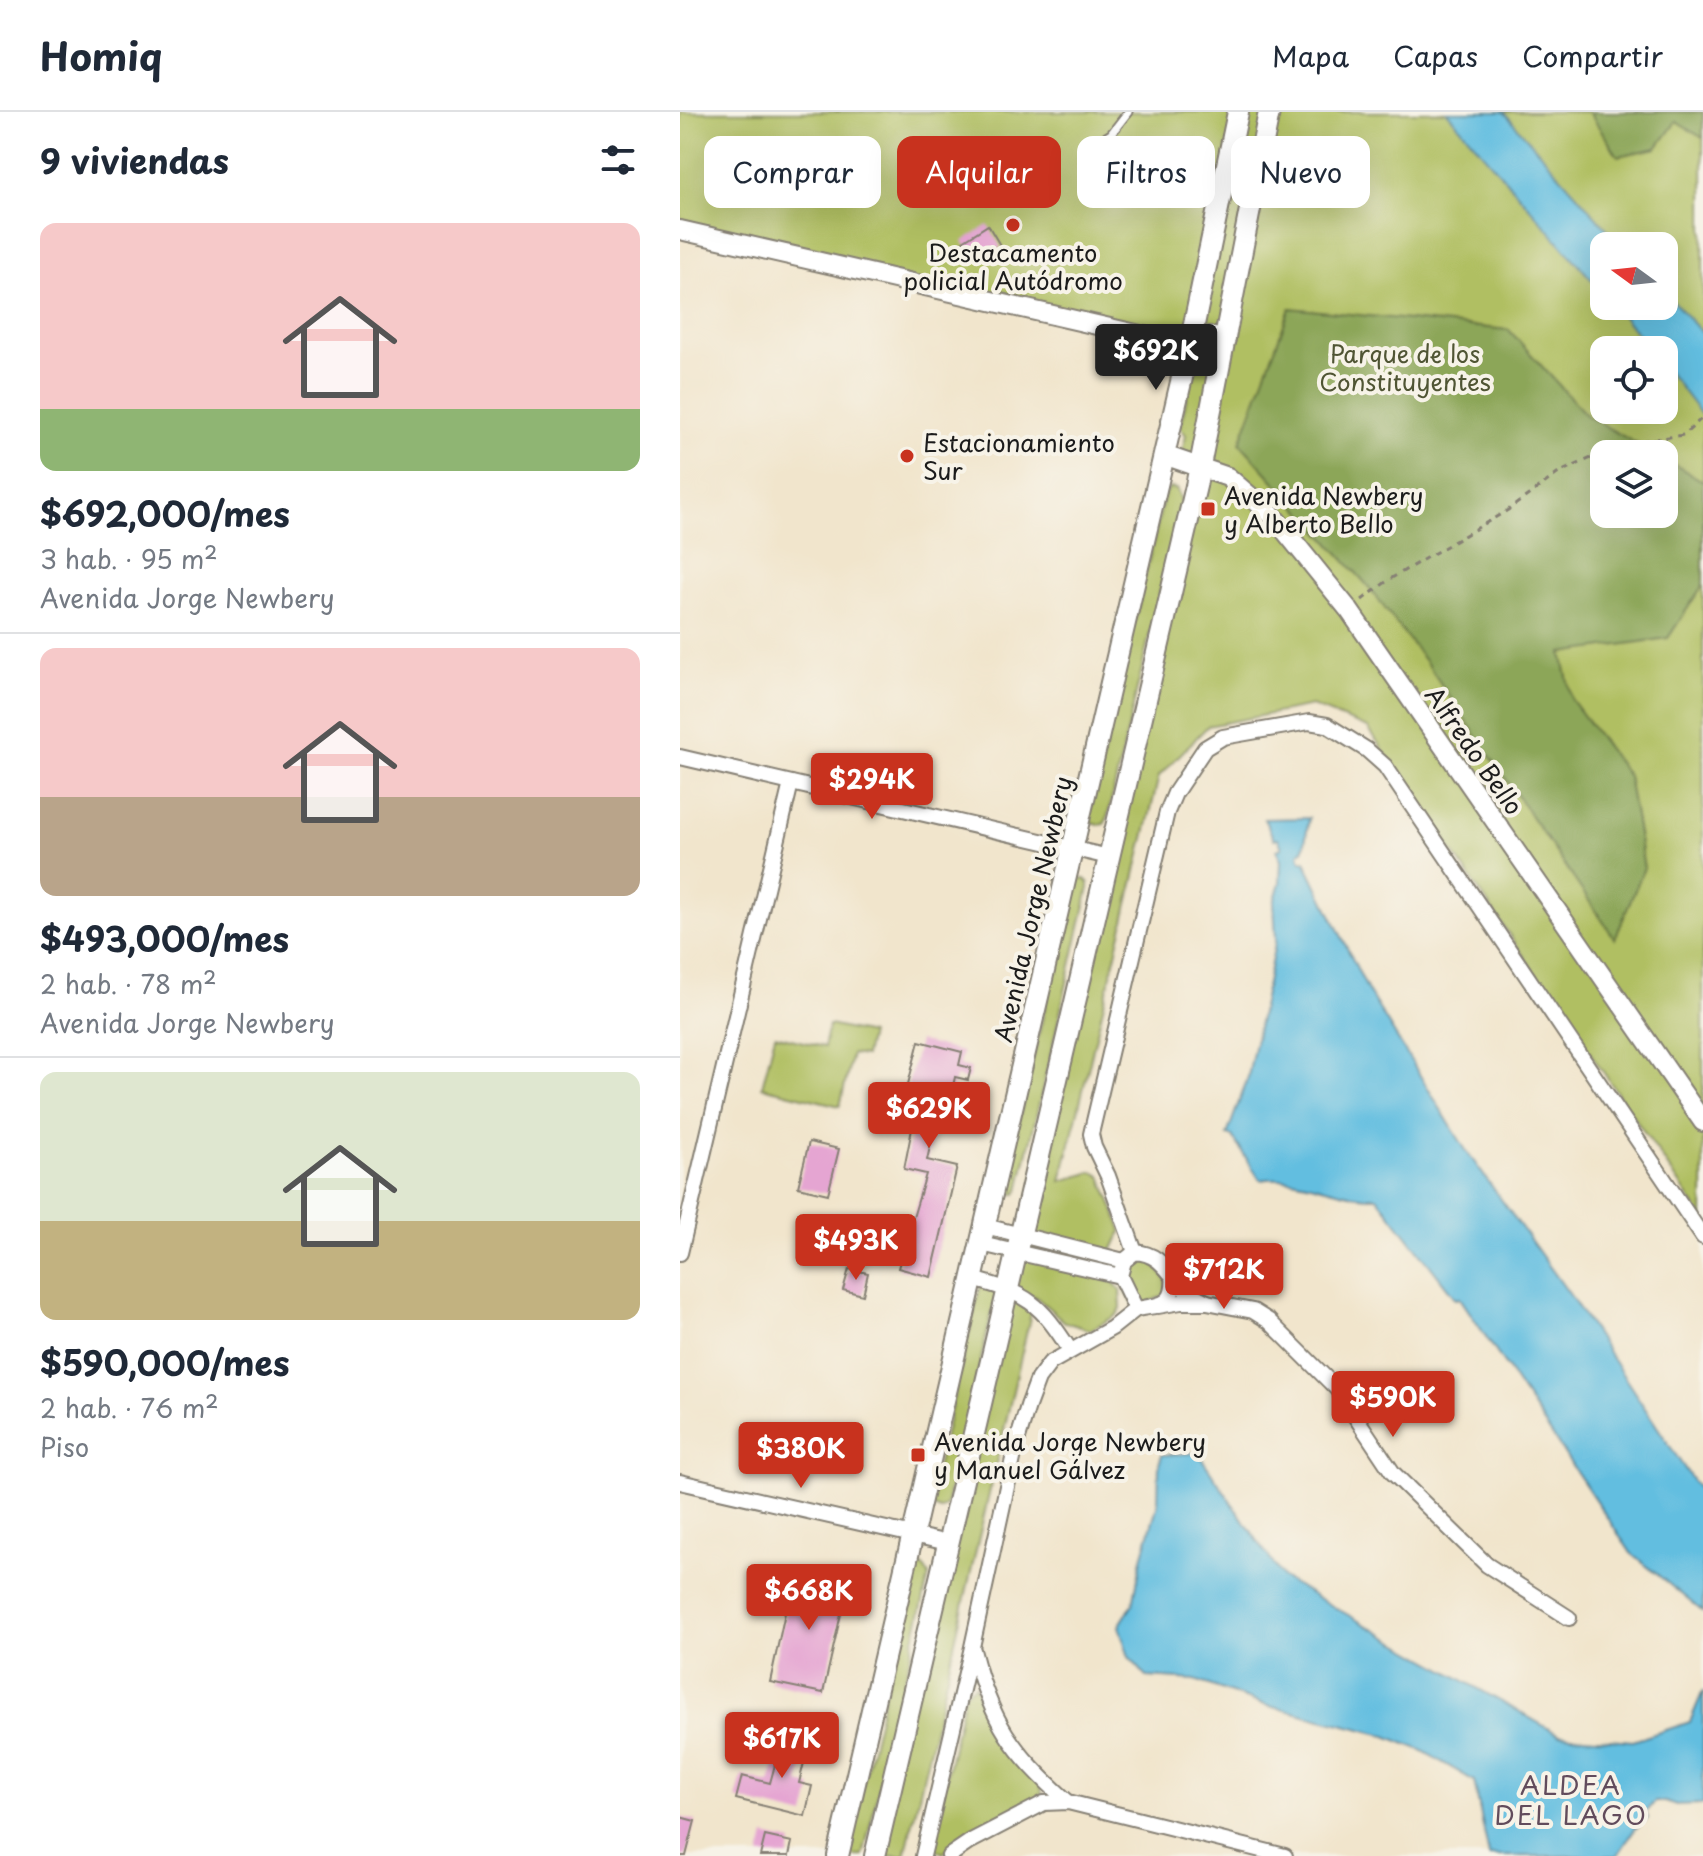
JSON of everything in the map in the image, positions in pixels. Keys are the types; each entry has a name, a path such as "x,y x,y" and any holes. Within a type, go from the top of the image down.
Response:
{"main road":[{"name":"Avenida Jorge Newbery","path":"838,1856 1191,339 1238,112"},
{"path":"875,1856 1201,467 1269,112"}],"street":[{"path":"680,230 1171,342 1209,336 1226,339"},
{"name":"Alfredo Bello","path":"1164,455 1228,477 1273,516 1349,610 1703,1122"},
{"path":"1136,1309 1108,1176 1091,1134 1167,812 1175,793 1205,748 1223,737 1309,722 1327,725 1367,750 1385,766 1703,1237"},
{"path":"680,757 1109,857"},
{"path":"680,1253 791,783"},
{"path":"983,1235 1127,1263 1146,1253 1160,1259 1185,1289 1207,1302"},
{"path":"1158,1306 1169,1299 1174,1290 1173,1273"},
{"path":"972,1279 1008,1288 1034,1303 1049,1317 1070,1350"},
{"path":"923,1856 1016,1445 1038,1379 1050,1363 1112,1328 1136,1309 1181,1302 1207,1302 1253,1311 1269,1321 1337,1389 1393,1473 1487,1565 1569,1618"},
{"path":"680,1482 948,1543"},
{"path":"972,1647 991,1711 1005,1737 1068,1802"},
{"path":"949,1856 1044,1803 1068,1802 1285,1856"}],"lane":[{"path":"1108,136 1128,112"}],"path":[{"path":"1349,610 1390,579 1508,510 1560,472 1625,443 1684,435 1703,417"}],"green space":[{"name":"Parque de los Constituyentes","path":"680,112 1703,112 1703,1218 1368,728 1312,706 1208,726 1159,776 1061,1181 1093,1172 1101,1176 1122,1230 1113,1249 1108,1251 1063,1240 1056,1269 1070,1272 1072,1269 1111,1279 1120,1290 1121,1308 1117,1315 1090,1330 1065,1322 1035,1296 905,1856 875,1856 1200,468 1180,459 1186,435 1180,427 1197,351 1205,351 1209,336 1171,342 680,230"},
{"path":"1589,112 1703,112 1703,138 1676,122 1657,148 1618,156"},
{"path":"1290,308 1509,330 1590,418 1590,424 1601,424 1630,440 1590,440 1590,528 1678,528 1678,467 1703,481 1703,585 1668,638 1562,653 1572,700 1628,776 1644,868 1615,939 1428,665 1367,585 1240,443"},
{"path":"1169,488 1176,489 1181,499 1107,819 1104,824 1098,825 1091,822 1089,817 1164,496"},
{"path":"1078,879 1085,879 1089,888 1019,1190 1016,1194 1007,1193 1003,1187 1074,884"},
{"path":"829,1025 870,1034 865,1056 852,1054 840,1106 762,1087 775,1035 824,1047"},
{"path":"1146,1253 1174,1290 1136,1309 1124,1288 1124,1261"},
{"path":"981,1283 998,1287 946,1506 940,1510 929,1501"},
{"path":"923,1566 929,1576 863,1856 846,1856 914,1570"},
{"path":"975,1685 999,1737 1040,1784 1042,1792 1037,1800 970,1835 943,1853 931,1847 965,1692"}],"water":[{"path":"1447,112 1504,112 1610,232 1590,232 1590,278"},
{"path":"1678,306 1703,334 1703,417 1678,384 1678,336 1639,336 1626,320 1678,320"},
{"path":"1309,818 1304,848 1299,854 1301,861 1305,861 1368,991 1467,1152 1570,1295 1703,1496 1703,1612 1631,1553 1460,1298 1456,1299 1377,1197 1348,1194 1290,1180 1260,1180 1232,1136 1227,1135 1248,1077 1276,939 1274,903 1280,882 1281,861 1277,850 1282,848 1264,819"},
{"path":"1198,1453 1283,1578 1560,1735 1633,1741 1690,1722 1703,1691 1703,1804 1655,1802 1645,1812 1648,1818 1635,1829 1617,1856 1489,1856 1474,1781 1421,1750 1381,1734 1265,1705 1195,1680 1147,1677 1129,1657 1119,1626 1133,1604 1158,1503 1162,1455"}],"building":[{"path":"988,225 1001,247 987,256 980,246 970,252 963,241"},
{"path":"919,1041 962,1052 959,1065 971,1068 968,1080 955,1077 943,1131 934,1129 927,1160 957,1167 931,1277 898,1268 926,1174 904,1169 913,1124 897,1118"},
{"path":"809,1142 839,1149 828,1194 798,1187"},
{"path":"849,1269 868,1273 863,1295 843,1290"},
{"path":"794,1571 848,1583 823,1693 770,1682"},
{"path":"784,1732 810,1738 799,1783 812,1786 805,1816 736,1799 742,1776 770,1783"},
{"path":"680,1817 695,1821 686,1856 680,1856"},
{"path":"765,1836 792,1842 789,1856 760,1856"}],"place":[{"name":"Destacamento policial Autódromo","path":"1013,225"},
{"name":"Estacionamiento Sur","path":"907,456"},
{"name":"Avenida Newbery y Alberto Bello","path":"1208,509"},
{"name":"Avenida Jorge Newbery y Manuel Gálvez","path":"918,1455"}],"district":[{"name":"ALDEA DEL LAGO","path":"1571,1799"}]}
